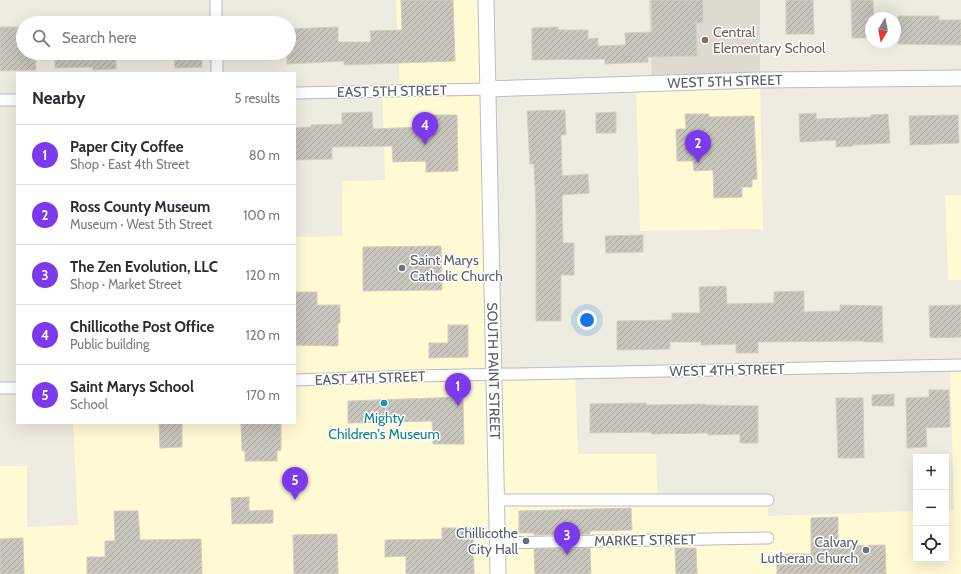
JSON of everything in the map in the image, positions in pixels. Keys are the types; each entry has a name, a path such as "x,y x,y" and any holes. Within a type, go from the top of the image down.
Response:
{"main road":[{"name":"SOUTH PAINT STREET","path":"486,0 498,574"},
{"name":"WEST 5TH STREET","path":"488,89 760,80 961,78"}],"street":[{"path":"216,0 216,16"},
{"path":"217,60 217,72"},
{"name":"EAST 5TH STREET","path":"296,93 488,89"},
{"path":"0,100 16,100"},
{"name":"WEST 4TH STREET","path":"494,374 961,365"},
{"name":"EAST 4TH STREET","path":"296,380 494,374"},
{"path":"0,388 16,388"},
{"path":"496,500 768,500"},
{"name":"MARKET STREET","path":"497,543 768,538"}],"shaded area":[{"path":"396,0 486,0 494,374 575,373 578,454 656,454 658,500 768,500 768,516 913,511 913,562 949,562 949,511 954,510 950,366 961,365 961,574 0,574 0,466 27,466 27,527 78,525 73,424 296,424 296,237 342,236 342,181 385,180 382,91 400,91"},
{"name":"Central Elementary School","path":"649,0 760,0 760,80 652,84"},
{"path":"760,80 763,229 640,231 636,84"},
{"path":"945,195 961,195 961,280 948,280"}],"building":[{"path":"401,0 453,0 455,61 344,65 344,61 287,64 287,60 296,60 296,29 338,27 338,42 371,42 370,31 402,30"},
{"path":"651,0 703,0 703,23 696,23 697,56 648,57 648,62 605,64 605,59 532,60 532,28 558,27 558,30 588,30 588,39 598,38 598,46 626,45 625,33 652,32"},
{"path":"786,0 813,0 814,34 786,34"},
{"path":"851,0 873,0 874,12 865,12 865,38 852,38"},
{"path":"901,16 939,16 939,20 961,20 961,45 901,44"},
{"path":"0,27 16,27 16,60 35,60 36,70 0,71"},
{"path":"55,60 116,60 116,69 93,70 93,67 55,68"},
{"path":"174,60 202,60 202,67 175,68"},
{"path":"565,110 566,135 561,135 562,176 588,174 589,193 562,195 563,243 574,243 574,275 561,275 561,321 536,321 536,210 534,164 530,164 527,111"},
{"path":"372,112 373,129 423,127 422,115 457,115 458,171 426,172 426,161 393,162 392,146 332,147 332,159 296,160 296,128 311,127 311,125 342,124 342,113"},
{"path":"616,112 616,133 596,133 596,113"},
{"path":"816,113 816,119 871,117 871,115 888,114 890,143 836,147 836,140 800,142 799,114"},
{"path":"685,114 709,114 709,117 754,116 757,179 752,180 752,187 742,187 742,197 714,198 713,170 694,171 693,161 677,161 676,129 686,129"},
{"path":"958,115 959,143 910,145 909,116"},
{"path":"643,235 643,252 606,253 605,236"},
{"name":"Saint Marys Catholic Church","path":"441,246 442,290 363,291 363,247"},
{"path":"726,286 727,304 774,303 774,292 804,291 804,312 840,311 840,305 882,306 883,342 758,342 758,353 736,353 736,344 701,345 701,342 670,342 670,349 617,350 617,321 672,320 672,313 700,313 699,287"},
{"path":"296,292 317,292 317,305 340,305 338,346 296,345"},
{"path":"961,305 961,337 930,338 929,306"},
{"path":"448,325 468,325 468,357 429,358 429,343 448,343"},
{"path":"929,390 949,390 950,427 926,428 927,447 907,448 906,398 929,397"},
{"path":"894,394 894,406 872,406 872,395"},
{"path":"463,397 464,444 433,444 432,421 348,423 348,401"},
{"path":"836,398 863,398 864,458 838,458"},
{"path":"646,403 646,405 705,404 758,406 758,443 740,443 740,434 651,434 651,432 590,433 590,404"},
{"path":"159,424 182,424 182,447 160,448"},
{"path":"241,424 281,424 281,450 277,451 277,461 245,461 245,451 242,451"},
{"path":"249,497 249,511 273,510 273,523 232,524 231,498"},
{"path":"631,508 632,530 590,531 590,534 534,535 534,533 519,533 519,511"},
{"path":"114,511 138,511 140,540 201,539 202,574 87,574 87,557 105,557 105,541 115,541"},
{"name":"Calvary Lutheran Church","path":"838,517 838,546 885,545 886,574 777,574 777,554 811,554 811,518"},
{"path":"442,528 473,528 474,574 406,574 406,556 385,557 385,540 442,539"},
{"path":"337,534 338,574 294,574 293,535"},
{"path":"23,538 24,574 0,574 0,539"},
{"path":"590,548 591,574 535,574 534,549"},
{"path":"675,548 696,548 697,574 676,574"}],"place":[{"name":"Central Elementary School","path":"705,40"},
{"name":"Chillicothe Post Office","path":"425,145"},
{"name":"Ross County Museum","path":"698,163"},
{"name":"Saint Marys Catholic Church","path":"402,268"},
{"name":"Mighty Children's Museum","path":"384,403"},
{"name":"Paper City Coffee","path":"458,406"},
{"name":"Saint Marys School","path":"295,500"},
{"name":"Chillicothe City Hall","path":"526,541"},
{"name":"Calvary Lutheran Church","path":"866,550"},
{"name":"The Zen Evolution, LLC","path":"567,555"}]}
